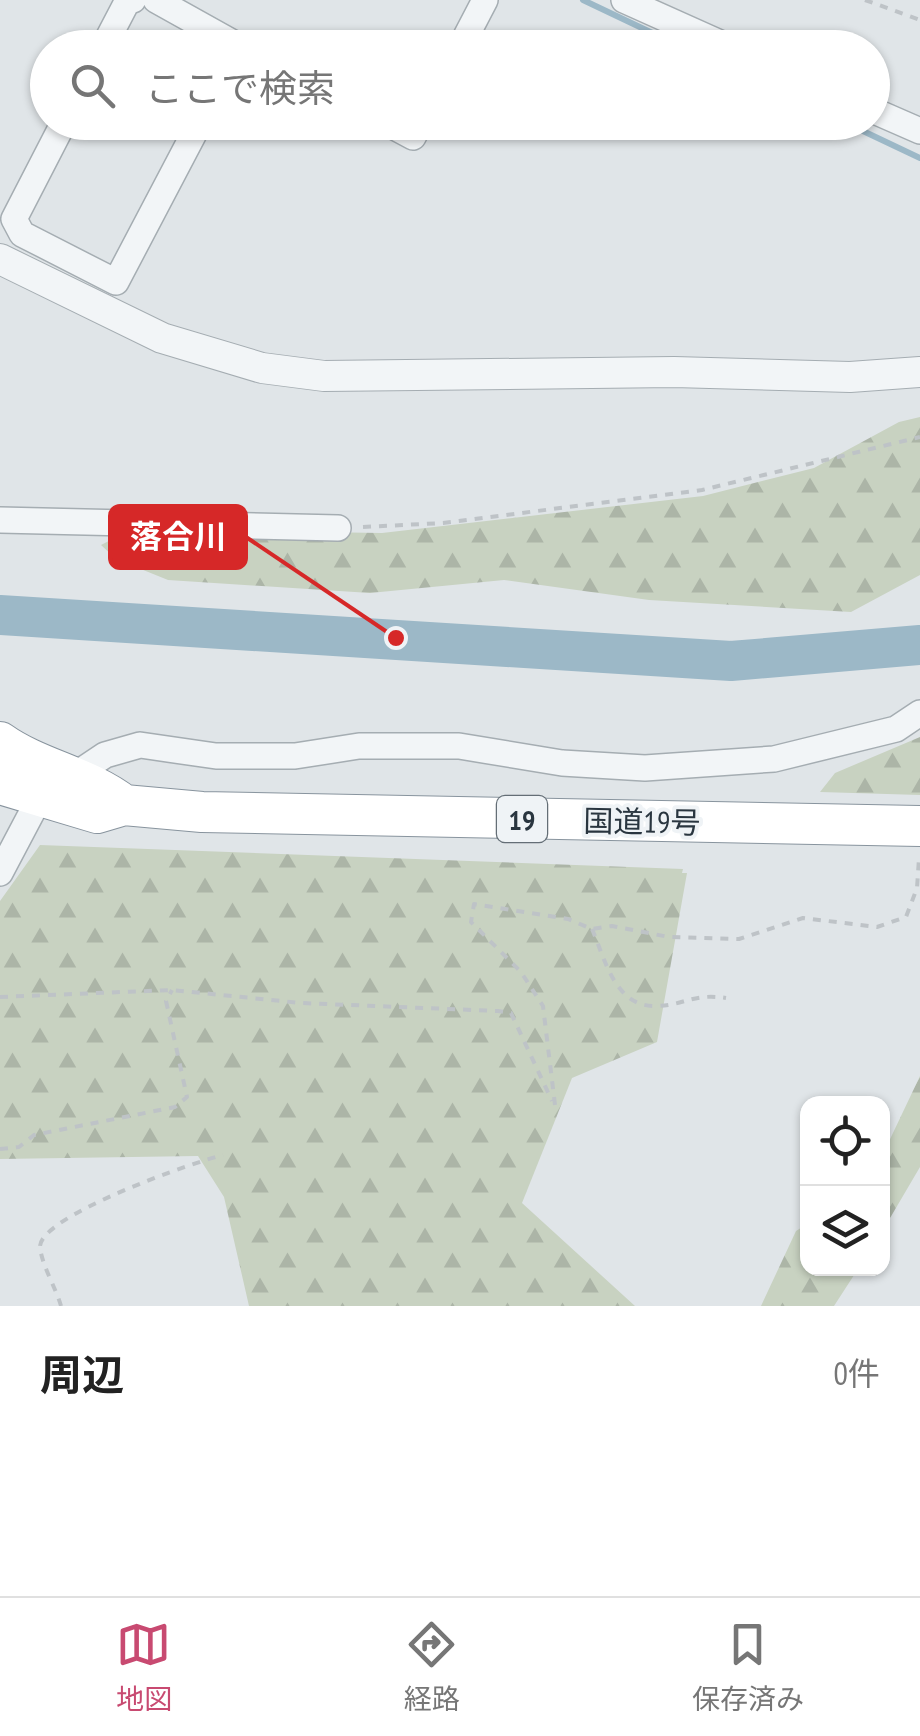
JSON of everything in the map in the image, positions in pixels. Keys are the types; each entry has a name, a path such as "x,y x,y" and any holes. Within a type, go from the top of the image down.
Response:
{"highway":[{"name":"国道19号","path":"0,742 124,806"},
{"name":"国道19号","path":"0,784 39,799 97,813 124,806 202,812 919,826"}],"street":[{"path":"112,30 127,2 133,0"},
{"path":"156,0 210,30"},
{"path":"470,30 486,0"},
{"path":"624,0 691,30"},
{"path":"890,118 920,131"},
{"path":"55,140 14,218 22,234 116,282 191,140"},
{"path":"0,260 162,338 262,368 293,372 850,377 920,372"},
{"path":"0,520 338,528"},
{"path":"0,873 39,799 105,755 140,745 216,756 276,756 359,746 460,746 562,764 645,768 774,759 896,729 920,714"}],"path":[{"path":"865,0 920,20"},
{"path":"338,528 443,523 702,490 920,438"},
{"path":"0,997 172,990 301,1003 511,1014 555,1104 543,1006 521,972 471,922 469,913 474,904 485,903 592,929 612,926 669,937 739,939 803,918 877,928 906,918 917,888 919,826"},
{"path":"592,929 615,984 635,1001 658,1006 705,995 726,998"},
{"path":"0,1149 18,1147 34,1135 175,1106 187,1097 166,1001 172,990"},
{"path":"61,1306 40,1246 44,1234 76,1212 196,1161 223,1155"}],"green space":[{"path":"920,417 920,575 851,612 649,600 504,580 370,593 168,580 116,559 101,545 132,529 382,533 703,496 814,468 899,422"},
{"path":"920,737 920,795 820,792 835,773"},
{"path":"40,845 683,869 682,873 687,873 657,1042 572,1078 522,1203 635,1306 249,1306 224,1197 198,1156 0,1159 0,901"},
{"path":"920,1076 920,1167 890,1218 890,1186 890,1139"},
{"path":"800,1228 800,1276 853,1276 834,1306 761,1306"}],"waterway":[{"path":"583,0 646,30"},
{"path":"882,140 920,158"},
{"path":"0,615 731,661 920,645"}],"place":[{"name":"落合川","path":"396,638"}]}
